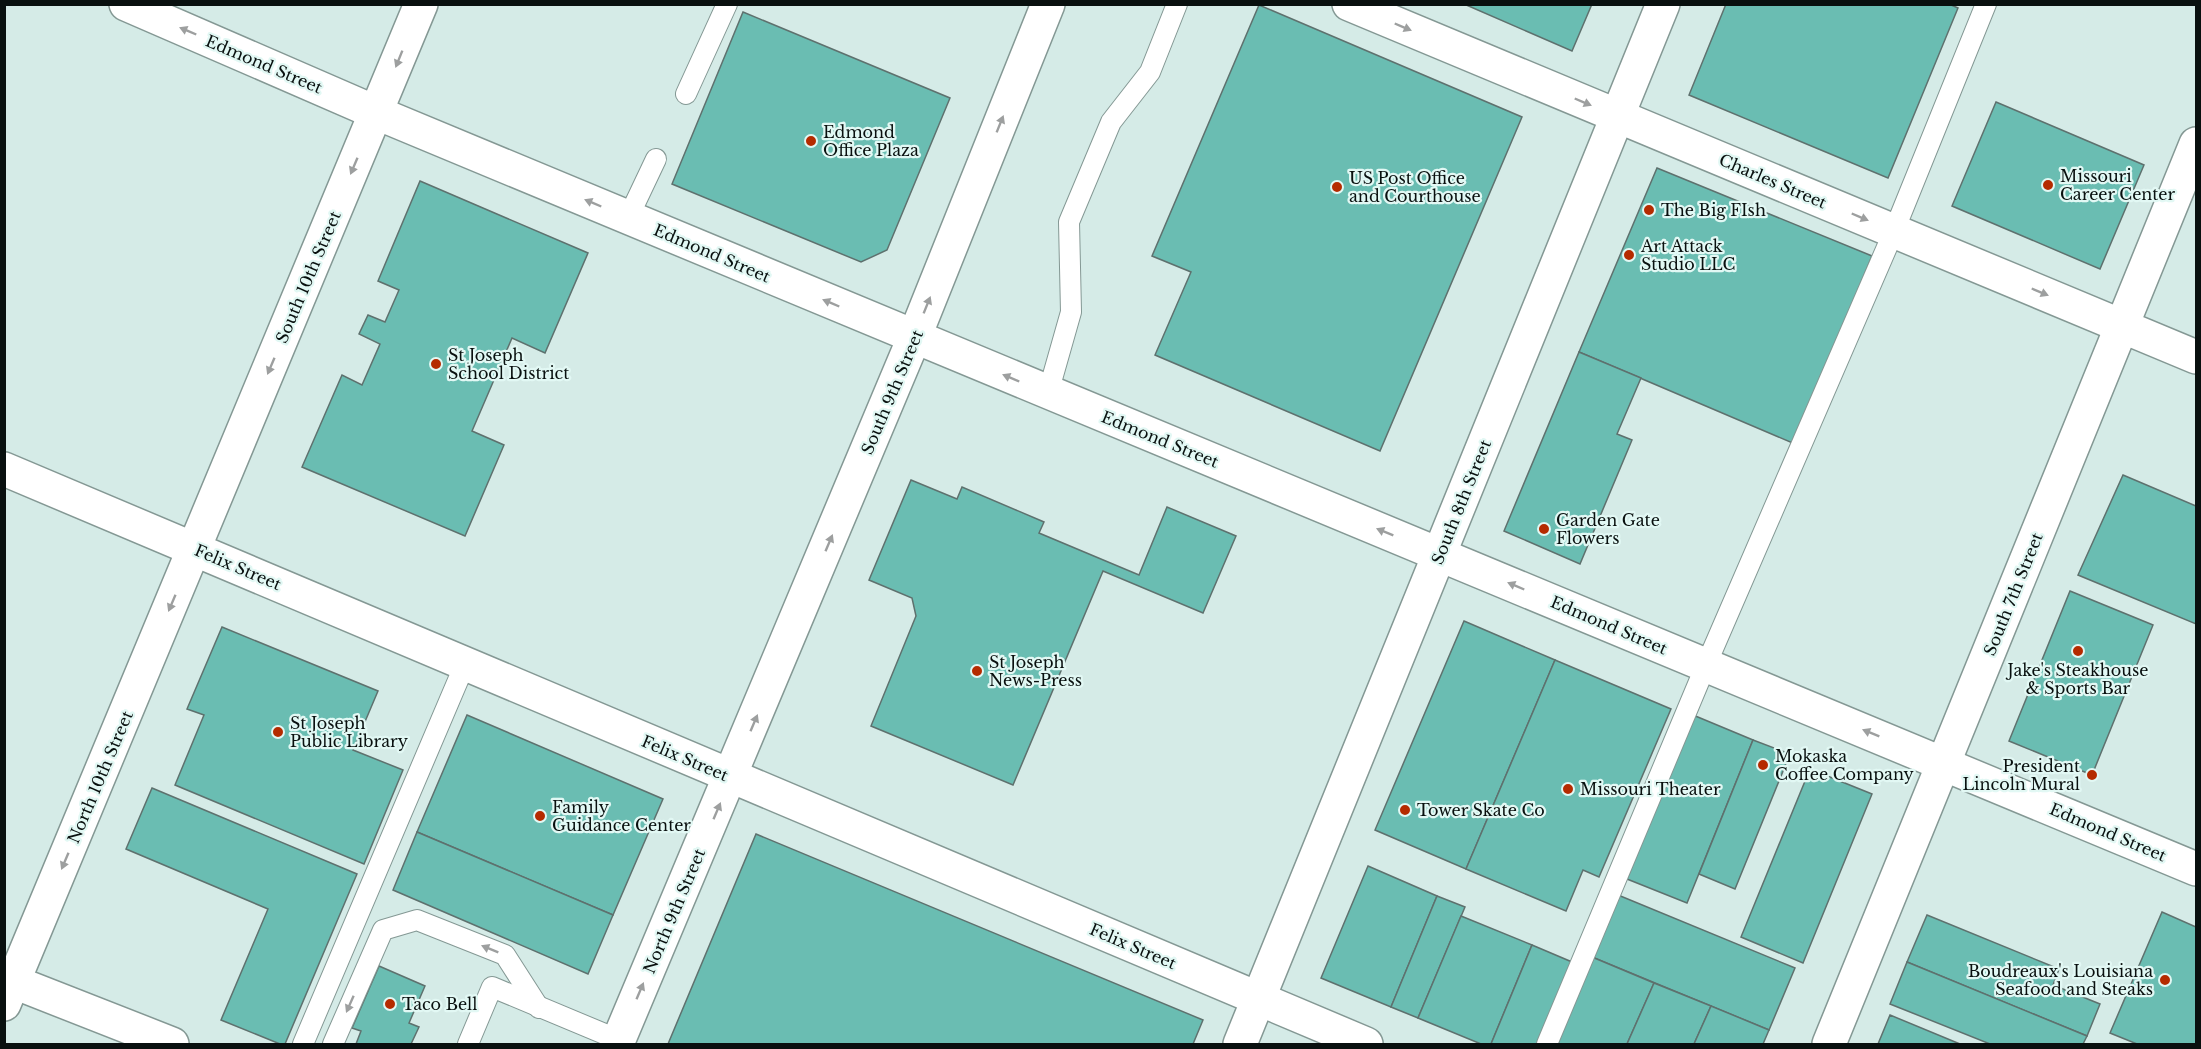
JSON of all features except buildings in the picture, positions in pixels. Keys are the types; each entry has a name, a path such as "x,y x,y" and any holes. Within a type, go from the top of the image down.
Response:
{"main road":[{"name":"Edmond Street","path":"126,4 376,112 914,338 2196,869"},
{"name":"South 10th Street","path":"195,549 421,4"},
{"name":"South 9th Street","path":"731,777 914,338 1048,4"},
{"name":"South 8th Street","path":"1240,1044 1663,4"},
{"name":"Charles Street","path":"1356,6 2196,357"},
{"name":"South 7th Street","path":"1830,1044 2196,144"},
{"name":"Felix Street","path":"4,469 1366,1044"},
{"name":"North 10th Street","path":"8,988 195,549"},
{"name":"North 9th Street","path":"618,1042 731,777"},
{"path":"8,988 172,1044"}],"lane":[{"path":"686,94 728,4"},
{"path":"1048,393 1071,312 1069,222 1111,122 1150,72 1177,4"},
{"path":"1547,1044 1706,665 1894,231 1986,4"},
{"path":"628,218 656,159"},
{"path":"303,1044 465,664"},
{"path":"333,1044 383,930 417,920 505,955 539,1008"},
{"path":"468,1044 492,987 618,1042"}],"place":[{"name":"Edmond Office Plaza","path":"811,141"},
{"name":"Missouri Career Center","path":"2048,185"},
{"name":"US Post Office and Courthouse","path":"1337,187"},
{"name":"The Big FIsh","path":"1649,210"},
{"name":"Art Attack Studio LLC","path":"1629,255"},
{"name":"St Joseph School District","path":"436,364"},
{"name":"Garden Gate Flowers","path":"1544,529"},
{"name":"Jake's Steakhouse & Sports Bar","path":"2078,651"},
{"name":"St Joseph News-Press","path":"977,671"},
{"name":"St Joseph Public Library","path":"278,732"},
{"name":"Mokaska Coffee Company","path":"1763,765"},
{"name":"President Lincoln Mural","path":"2092,775"},
{"name":"Missouri Theater","path":"1568,789"},
{"name":"Tower Skate Co","path":"1405,810"},
{"name":"Family Guidance Center","path":"540,816"},
{"name":"Boudreaux's Louisiana Seafood and Steaks","path":"2165,980"},
{"name":"Taco Bell","path":"390,1004"}]}
